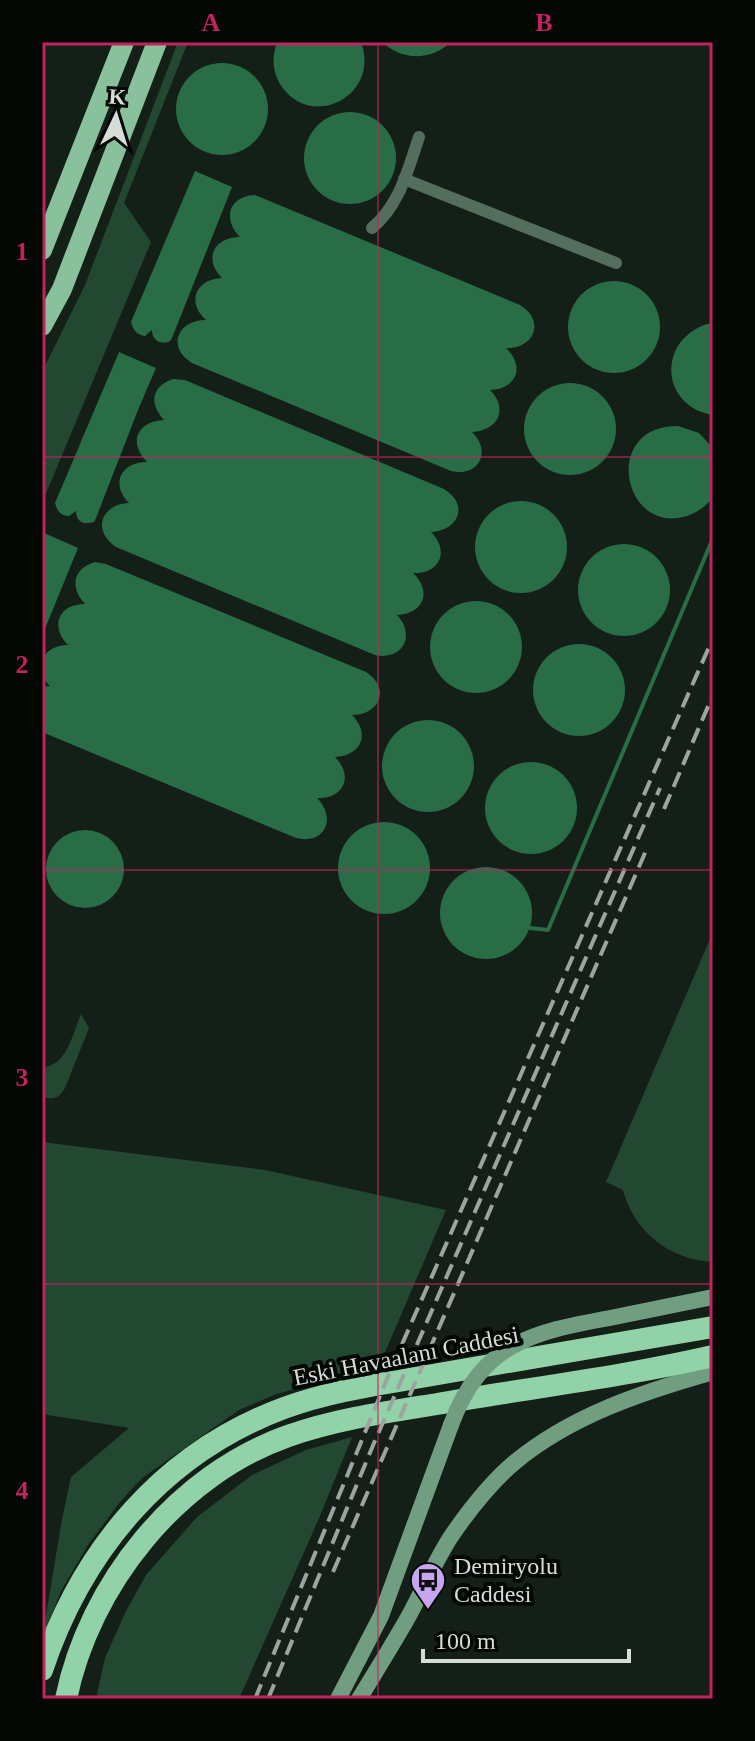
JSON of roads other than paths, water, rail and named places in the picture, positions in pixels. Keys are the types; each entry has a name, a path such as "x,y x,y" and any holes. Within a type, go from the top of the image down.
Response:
{"highway":[{"name":"Eski Havaalanı Caddesi","path":"42,1670 52,1641 85,1573 129,1515 160,1483 192,1458 251,1422 284,1408 349,1390 713,1327"},
{"path":"66,1699 76,1656 107,1592 126,1562 152,1529 184,1499 218,1472 252,1452 287,1436 371,1415 713,1356"}],"main road":[{"path":"42,250 124,42"},
{"path":"42,326 62,289 157,42"},
{"path":"338,1699 381,1616 459,1404 493,1359 518,1342 558,1328 713,1297"},
{"path":"359,1699 450,1538 475,1504 514,1463 550,1437 604,1408 713,1372"}],"street":[{"path":"372,228 382,220 399,195 419,137"},
{"path":"404,179 616,263"}],"waterway":[{"path":"530,928 548,930 713,538"}],"railway":[{"path":"255,1699 392,1367 713,638"},
{"path":"664,809 713,695"},
{"path":"268,1699 374,1443 660,788"},
{"path":"333,1572 648,846"}],"place":[{"name":"Demiryolu Caddesi","path":"428,1611"}]}
